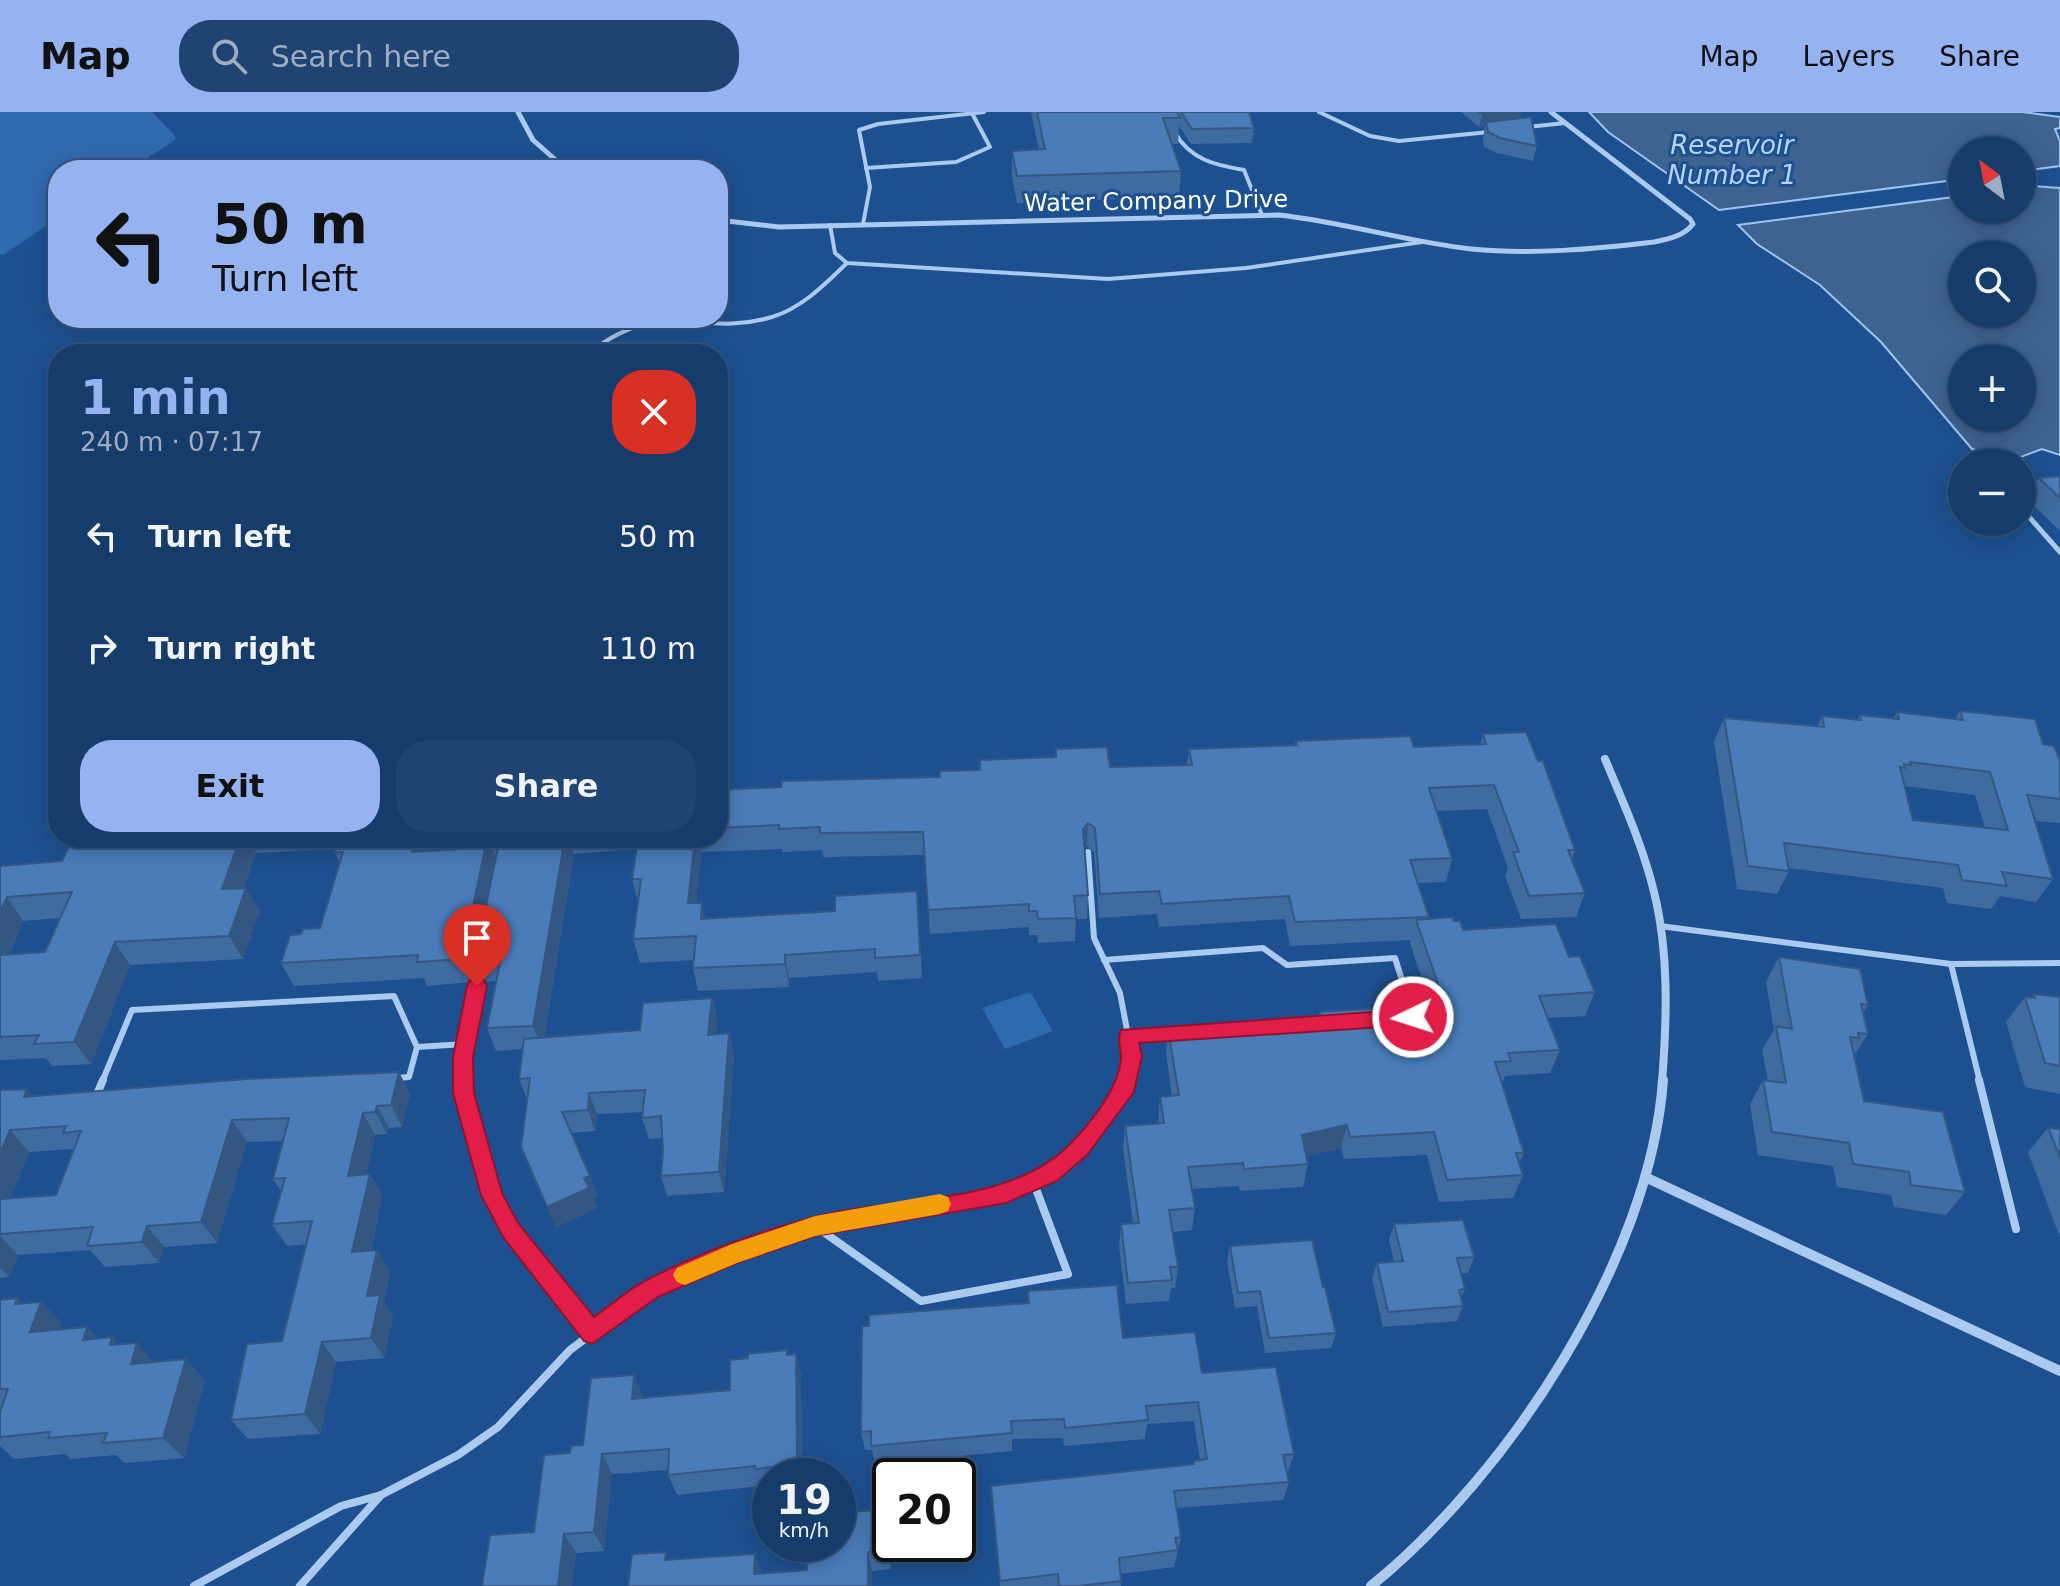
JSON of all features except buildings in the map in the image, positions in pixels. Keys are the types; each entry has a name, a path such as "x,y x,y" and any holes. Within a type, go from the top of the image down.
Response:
{"street":[{"path":"518,112 533,140 556,160"},
{"name":"Water Company Drive","path":"728,221 779,227 1262,215 1329,221 1486,249 1607,246 1667,239 1691,228 1693,224 1690,219 1551,112"},
{"path":"1371,1586 1441,1522 1494,1459 1555,1372 1603,1289 1637,1206 1656,1137 1665,1079 1668,1025 1655,891 1641,847 1605,759"},
{"path":"1645,1177 2060,1371"}],"lane":[{"path":"863,224 870,187 859,130 878,124 984,112"},
{"path":"1319,112 1370,136 1399,141 1495,131"},
{"path":"866,168 956,162 990,147 973,115"},
{"path":"1523,128 1565,123"},
{"path":"1171,124 1182,148 1205,163 1244,170 1262,215"},
{"path":"830,225 835,253 847,263 1108,279 1246,268 1429,241"},
{"path":"728,320 760,320 798,306 847,263"},
{"path":"601,344 621,328"},
{"path":"2036,525 2060,552"},
{"path":"194,1586 341,1506 381,1495 458,1455 498,1427 570,1350 650,1290 732,1255 815,1226 1006,1193 1049,1174 1080,1148 1126,1086 1132,1056 1120,993 1094,938 1088,852"},
{"path":"1660,926 1951,964 2056,964 2060,955"},
{"path":"1104,960 1263,948 1287,965 1395,958 1413,1017 1397,1018"},
{"path":"483,957 465,1044 464,1093 492,1195 511,1230 592,1333"},
{"path":"1951,964 2016,1229"},
{"path":"113,1093 97,1094 132,1010 394,996 417,1047 409,1077 394,1078"},
{"path":"1128,1036 1191,1032"},
{"path":"417,1047 465,1044"},
{"path":"815,1226 921,1301 1068,1274 1033,1181"},
{"path":"300,1586 381,1495"}],"shaded area":[{"path":"0,112 152,112 175,136 175,140 144,160 48,160 48,225 3,255 0,254"},
{"path":"1030,992 1053,1031 1005,1049 982,1008"}],"water":[{"name":"Reservoir Number 1","path":"1589,112 2023,112 2060,117 2060,128 2055,129 2060,141 2060,166 2036,169 2036,136 1948,136 1948,181 1719,210 1608,132"},
{"path":"2036,186 2060,188 2060,455 2042,449 2036,451 2036,448 1971,448 1958,432 2036,432 2036,344 1948,344 1948,421 1881,342 1820,285 1757,244 1738,225 1948,198 1948,224 2036,224"}],"slow traffic":[{"path":"685,1275 815,1226 940,1204"}],"route":[{"path":"477,986 463,1057 464,1093 492,1195 511,1230 592,1333 650,1290 732,1255 815,1226 1006,1193 1049,1174 1080,1148 1126,1086 1132,1056 1128,1036 1413,1017"}]}
